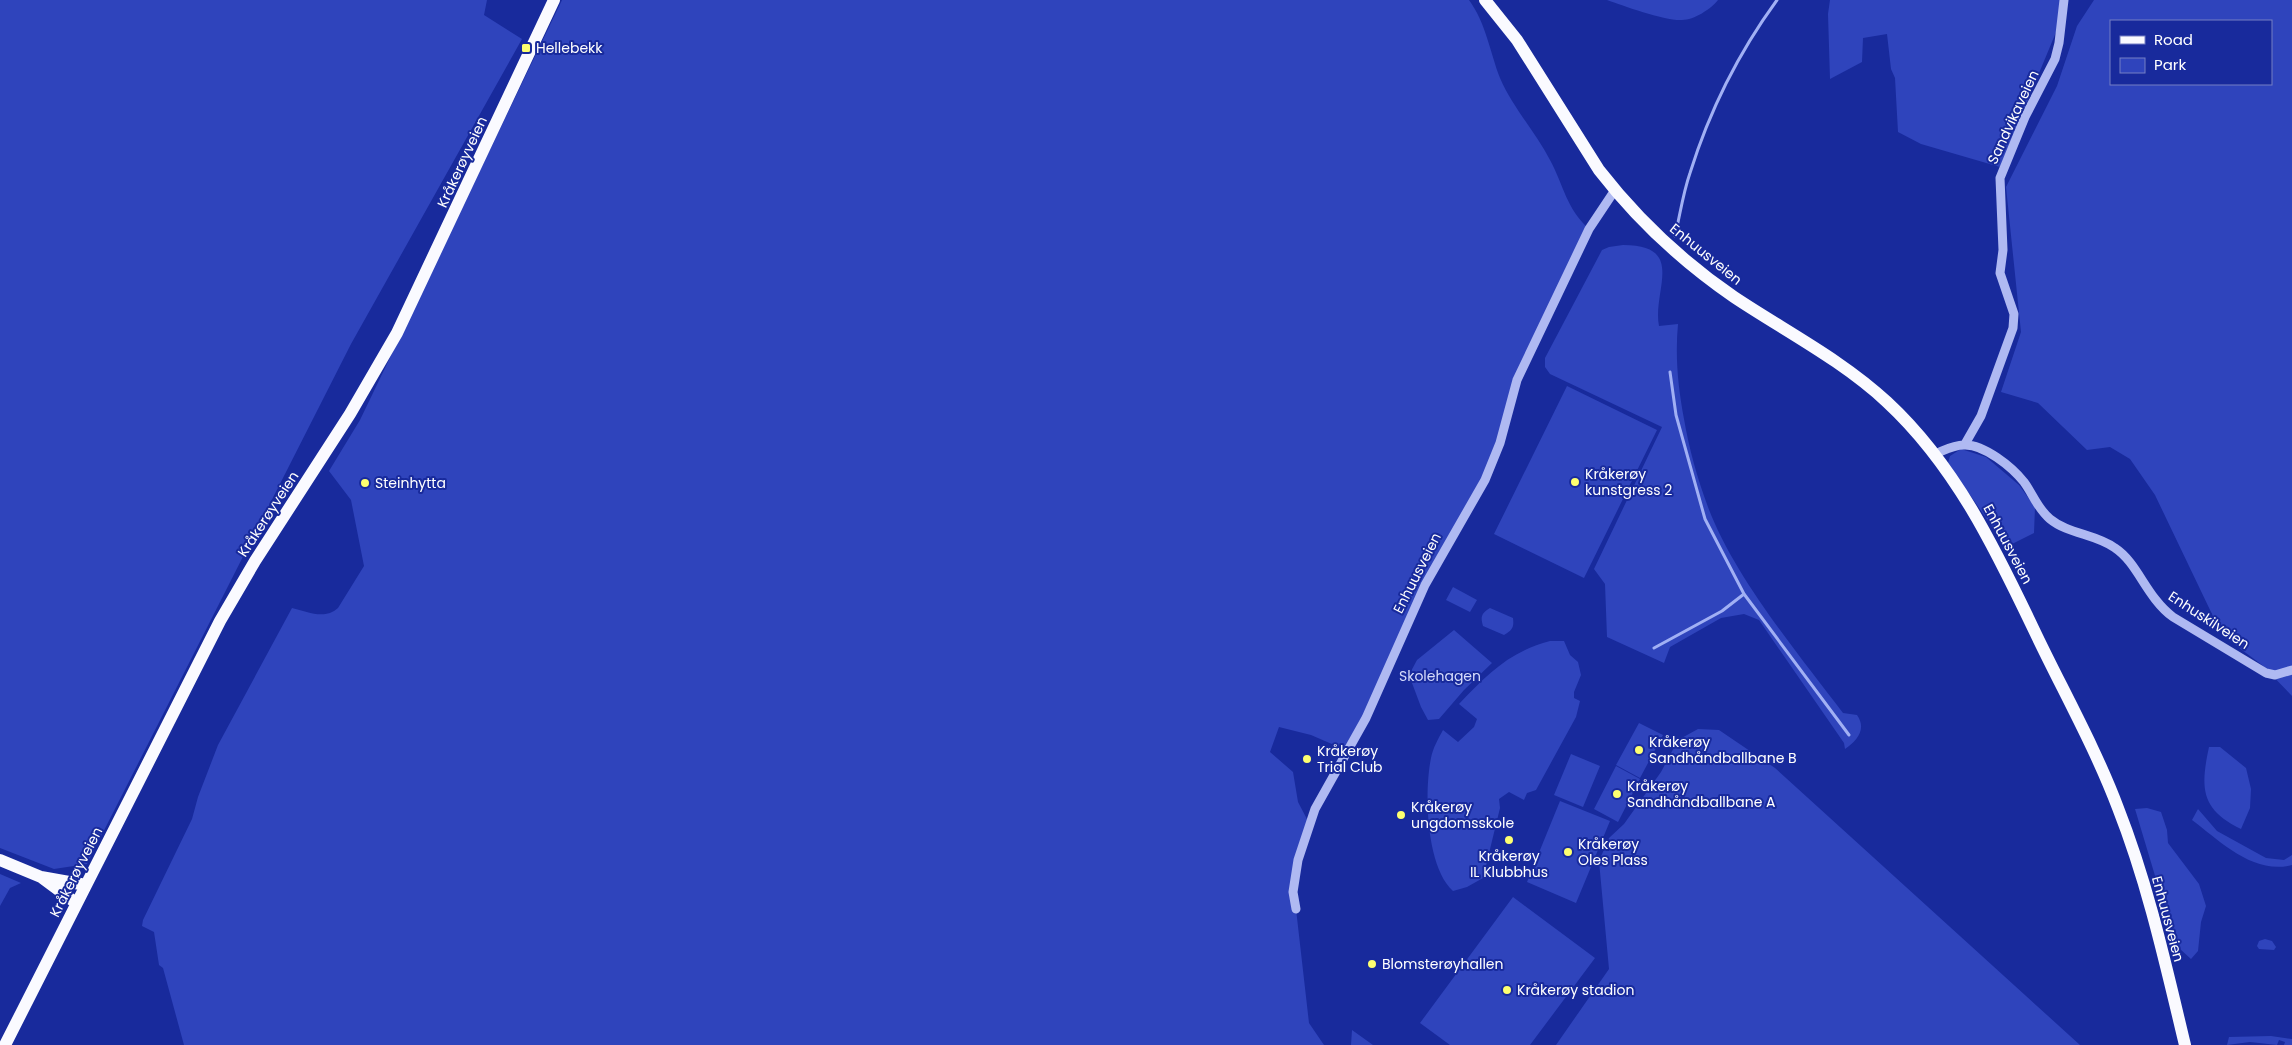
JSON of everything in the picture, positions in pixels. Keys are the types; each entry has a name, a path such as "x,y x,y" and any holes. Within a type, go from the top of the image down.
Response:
{"main road":[{"name":"Kråkerøyveien","path":"5,1045 220,621 255,560 350,414 397,333 554,0"},
{"name":"Enhuusveien","path":"1485,0 1517,40 1574,133 1615,190 1656,234 1693,267 1872,389 1904,418 1935,454 1988,536 2114,799 2138,864 2185,1045"},
{"path":"0,860 41,877 86,885"},
{"path":"41,877 76,903"}],"street":[{"name":"Sandvikaveien","path":"1965,444 1981,416 2013,328 2014,314 2000,273 2003,250 2000,178 2025,117 2055,59 2059,43 2064,0"},
{"name":"Enhuusveien","path":"1296,909 1293,892 1298,860 1315,809 1366,718 1425,585 1485,480 1500,443 1517,380 1589,229 1615,190"},
{"path":"1935,454 1952,446 1965,444"},
{"name":"Enhuskilveien","path":"1965,444 1982,450 2018,475 2039,509 2051,520 2116,548 2128,560 2160,607 2173,617 2266,672 2275,675 2292,670"}],"green space":[{"path":"0,0 487,0 484,15 522,39 351,344 87,864 54,869 0,848"},
{"path":"562,0 1469,0 1480,18 1496,68 1505,89 1544,149 1570,205 1589,229 1517,380 1500,443 1440,558 1348,751 1311,735 1279,727 1270,752 1293,772 1298,802 1309,823 1298,860 1296,909 1309,1023 1324,1045 184,1045 163,968 159,965 154,932 142,926 143,920 192,819 198,797 218,745 292,608 316,614 333,612 338,608 364,566 351,500 329,471 360,420"},
{"path":"1607,0 1718,0 1711,7 1692,18 1675,20 1655,16"},
{"path":"1830,0 2063,0 2059,25 2000,167 1921,144 1898,132 1895,78 1891,69 1887,34 1863,38 1862,62 1830,79 1828,14"},
{"path":"2094,0 2292,0 2292,696 2262,665 2222,635 2155,495 2130,459 2110,447 2087,450 2038,403 2001,392 2021,332 2006,187 2057,86 2077,26"},
{"path":"1623,245 1643,247 1655,253 1661,261 1659,326 1678,324 1677,348 1680,395 1694,463 1708,507 1719,533 1734,560 1768,614 1843,713 1857,715 1860,720 1861,730 1857,738 1845,749 1844,743 1759,620 1744,614 1721,618 1670,647 1664,663 1607,637 1605,584 1594,569 1662,427 1550,374 1545,367 1545,358 1602,250"},
{"name":"Kråkerøy kunstgress 2","path":"1567,386 1657,430 1584,578 1494,534"},
{"path":"1961,449 1986,457 2019,485 2035,507 2034,533 2006,547 1948,463 1950,456"},
{"path":"1453,587 1477,600 1470,612 1446,600"},
{"path":"1490,608 1513,618 1513,626 1509,632 1504,635 1483,626 1482,615"},
{"name":"Skolehagen","path":"1454,630 1492,663 1464,690 1439,719 1428,720 1409,675 1417,660"},
{"path":"1550,641 1564,641 1570,655 1578,662 1581,675 1574,692 1574,698 1580,701 1576,717 1536,790 1527,793 1524,800 1509,792 1499,799 1500,808 1483,878 1467,887 1453,891 1444,880 1437,865 1429,828 1429,772 1434,747 1443,730 1458,742 1474,727 1477,719 1459,704 1480,683 1511,658 1523,651"},
{"name":"Kråkerøy Sandhåndballbane B","path":"1639,723 1663,735 1640,778 1616,765"},
{"path":"1698,729 1719,730 1775,768 2080,1045 1556,1045 1609,969 1599,861 1609,838 1624,824 1661,772 1678,740"},
{"path":"2209,747 2220,747 2246,768 2251,789 2250,808 2241,829 2218,814 2207,796 2205,775"},
{"path":"1571,754 1600,766 1583,807 1554,795"},
{"name":"Kråkerøy Sandhåndballbane A","path":"1616,766 1640,779 1618,822 1594,809"},
{"name":"Kråkerøy Oles Plass","path":"1560,801 1610,821 1576,903 1527,882"},
{"path":"2147,808 2161,812 2167,830 2168,843 2199,884 2206,906 2201,922 2198,951 2191,959 2169,939 2159,889 2135,809"},
{"path":"2198,809 2217,831 2266,858 2284,860 2292,855 2292,865 2278,867 2264,865 2238,854 2192,820"},
{"path":"0,874 21,883 10,888 0,906"},
{"name":"Kråkerøy stadion","path":"1513,897 1595,958 1530,1045 1450,1045 1420,1023"},
{"path":"2265,939 2272,941 2276,947 2274,950 2259,949 2257,946 2259,941"},
{"path":"1352,1030 1373,1045 1351,1045"},
{"path":"2271,1036 2292,1039 2292,1045 2284,1045 2285,1042 2279,1040 2277,1045 2250,1042 2227,1045 2229,1037"}],"waterway":[{"path":"1675,236 1683,196 1706,128 1726,83 1750,40 1777,0"},
{"path":"1670,372 1676,415 1705,519 1744,594 1849,735"},
{"path":"1654,648 1722,611 1744,594"}],"place":[{"name":"Hellebekk","path":"526,48"},
{"name":"Kråkerøy kunstgress 2","path":"1575,482"},
{"name":"Steinhytta","path":"365,483"},
{"name":"Kråkerøy Sandhåndballbane B","path":"1639,750"},
{"name":"Kråkerøy Trial Club","path":"1307,759"},
{"name":"Kråkerøy Sandhåndballbane A","path":"1617,794"},
{"name":"Kråkerøy ungdomsskole","path":"1401,815"},
{"name":"Kråkerøy IL Klubbhus","path":"1509,840"},
{"name":"Kråkerøy Oles Plass","path":"1568,852"},
{"name":"Blomsterøyhallen","path":"1372,964"},
{"name":"Kråkerøy stadion","path":"1507,990"}]}
